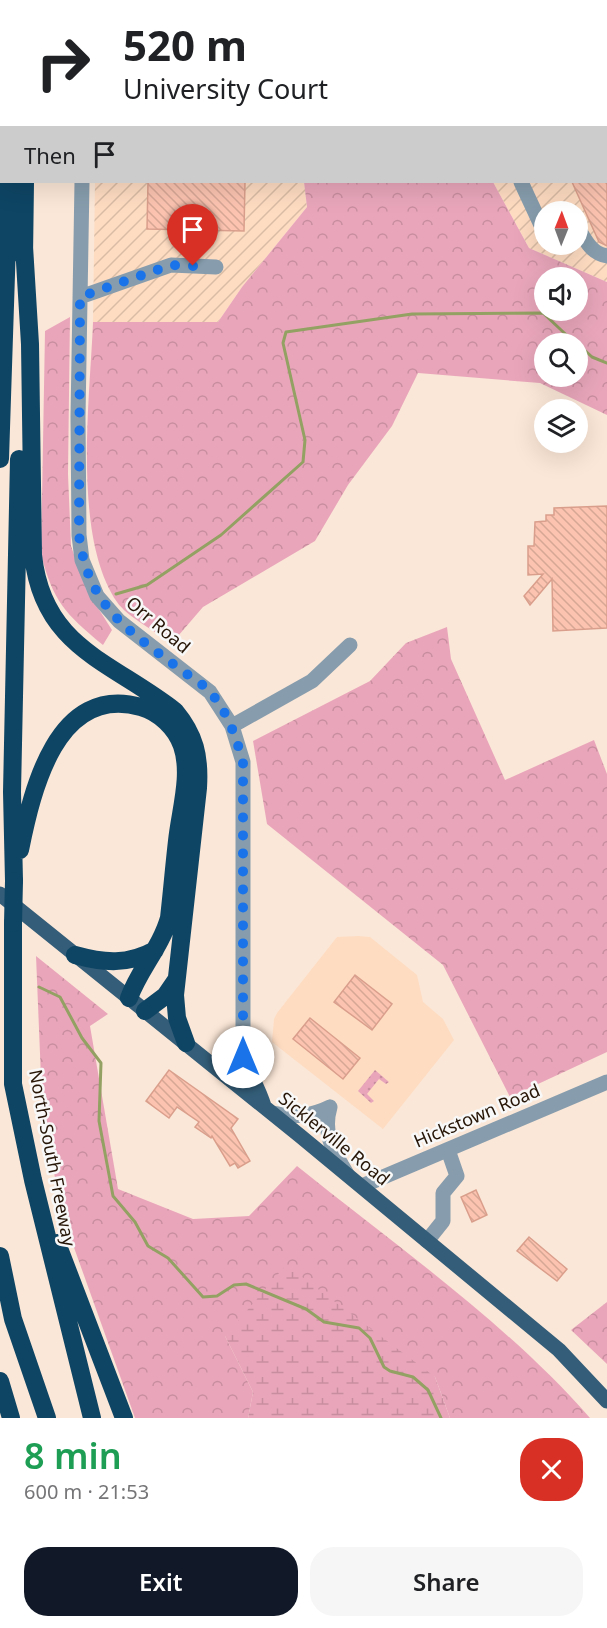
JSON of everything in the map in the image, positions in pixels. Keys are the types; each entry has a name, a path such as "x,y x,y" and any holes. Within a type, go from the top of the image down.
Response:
{"highway":[{"path":"0,459 9,183"},
{"name":"North-South Freeway","path":"25,183 12,780 14,881 12,1084 33,1180 92,1418"},
{"path":"24,246 30,344 33,555 40,590 54,618 76,644 175,711 187,726 196,743 198,788 175,1006 186,1043"},
{"path":"14,881 38,777 59,738 73,722 90,710 110,704 130,704 150,709 165,719 181,743 185,770 170,918 129,998"},
{"path":"75,955 115,963 134,960 155,950"},
{"path":"145,1011 165,996 177,978"},
{"path":"33,1180 124,1418"},
{"path":"0,1256 13,1319 47,1418"},
{"path":"0,1381 11,1418"}],"main road":[{"name":"Sicklerville Road","path":"0,894 362,1186 559,1350 607,1401"},
{"path":"243,1057 249,1074 258,1084 268,1110"}],"street":[{"name":"Orr Road","path":"82,183 78,476 79,535 82,560 97,596 119,621 210,692 232,726 243,762 243,1057 232,1082"},
{"path":"521,183 534,210"},
{"path":"588,244 597,254 607,256"},
{"path":"80,297 171,265 216,267"},
{"path":"232,726 312,681 350,645"},
{"name":"Hickstown Road","path":"362,1186 605,1088"},
{"path":"268,1110 292,1117 309,1115 330,1107 327,1132 331,1146 347,1174"},
{"path":"427,1241 443,1221 443,1193 457,1176 448,1150"}],"shaded area":[{"path":"95,183 304,183 307,207 242,287 218,322 93,322"},
{"path":"494,183 607,183 607,282 588,274 588,267 573,267 545,255 588,255 588,201 534,201 534,250 529,248"},
{"path":"337,937 370,937 417,975 423,1002 443,1019 454,1040 383,1129 272,1042 274,1019 277,1013"}],"green space":[{"path":"304,183 494,183 529,248 534,250 534,255 545,255 573,267 534,267 534,321 588,321 588,274 607,282 607,415 588,406 588,399 574,399 548,387 588,387 588,333 534,333 534,383 418,373 392,426 348,485 315,541 203,607 172,643 135,618 117,602 103,574 94,541 87,466 93,322 218,322 242,287 307,207"},
{"path":"70,317 68,474 71,546 86,589 112,630 103,645 62,606 50,584 41,554 45,331"},
{"path":"447,627 451,659 505,780 594,740 607,774 607,1052 510,1097 443,965 267,824 253,741 370,681 406,643"},
{"path":"36,956 108,1014 90,1026 118,1189 193,1219 249,1216 297,1166 450,1286 558,1383 590,1418 450,1418 435,1377 225,1336 253,1392 248,1418 135,1418 67,1228 43,1127"},
{"path":"375,1070 389,1082 386,1084 379,1079 367,1094 374,1101 371,1103 358,1091"},
{"path":"286,1265 435,1377 450,1418 248,1418 253,1392 225,1336"},
{"path":"607,1302 607,1364 571,1330"}],"building":[{"path":"148,183 245,183 244,231 147,229"},
{"path":"572,183 607,183 607,246 599,242 588,218 588,201 581,201"},
{"path":"607,506 607,628 553,631 552,579 530,605 524,596 543,574 528,575 528,546 534,546 535,522 546,521 546,515 554,515 554,508"},
{"path":"355,975 392,1004 372,1030 334,1002"},
{"path":"310,1018 360,1058 343,1079 293,1039"},
{"path":"169,1070 238,1119 231,1128 250,1161 238,1168 235,1163 230,1166 212,1136 211,1138 195,1127 199,1122 177,1107 169,1118 146,1101"},
{"path":"476,1190 487,1215 472,1222 461,1197"},
{"path":"529,1237 567,1269 557,1281 517,1251"}],"waterway":[{"path":"116,594 147,585 221,535 303,462 305,440 283,343 286,332 412,314 543,313 564,333"},
{"path":"588,353 607,363"},
{"path":"39,987 60,997 82,1038 101,1063 99,1121 113,1196 135,1222 148,1246 168,1258 203,1297 217,1296 234,1285 246,1284 306,1309 324,1322 359,1328 370,1338 384,1367 390,1371 413,1377 428,1390 441,1418"}],"route":[{"path":"193,266 171,265 152,270 80,297 79,535 82,560 97,596 119,621 140,639 210,692 232,726 243,762 245,835 243,1057"}]}
